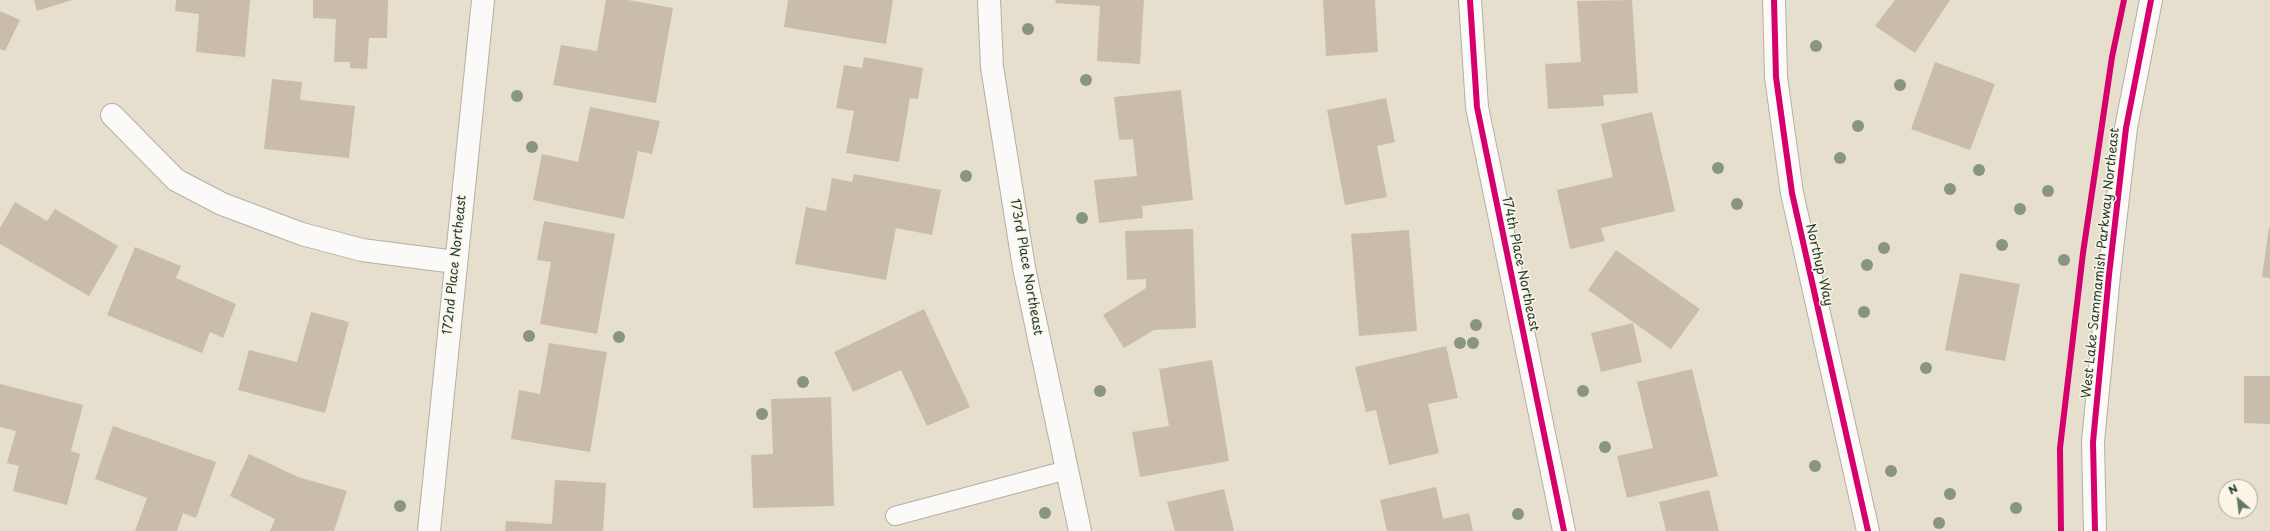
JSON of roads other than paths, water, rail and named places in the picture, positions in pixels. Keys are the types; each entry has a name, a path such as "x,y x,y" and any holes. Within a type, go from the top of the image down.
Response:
{"street":[{"name":"172nd Place Northeast","path":"429,531 455,262 483,0"},
{"name":"173rd Place Northeast","path":"989,0 992,67 1023,260 1080,531"},
{"name":"174th Place Northeast","path":"1470,0 1477,107 1564,531"},
{"name":"Northup Way","path":"1774,0 1776,77 1792,193 1868,531"},
{"name":"West Lake Sammamish Parkway Northeast","path":"2095,531 2093,442 2109,275 2126,128 2151,0"},
{"path":"112,115 176,180 222,204 302,234 362,250 455,262"}],"lane":[{"path":"895,516 1067,470"}]}
